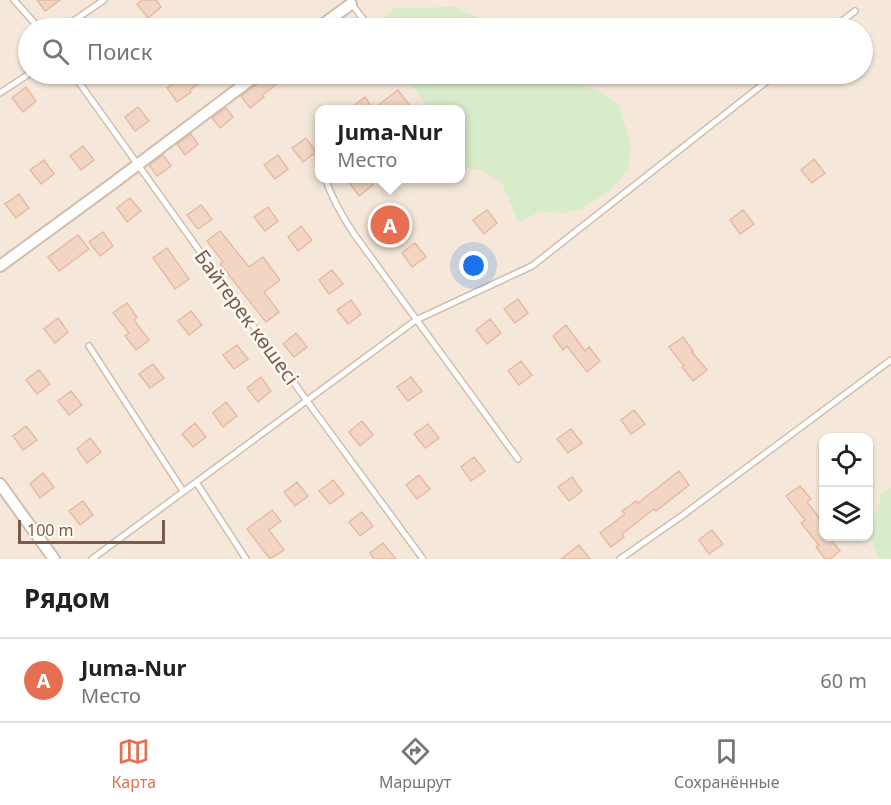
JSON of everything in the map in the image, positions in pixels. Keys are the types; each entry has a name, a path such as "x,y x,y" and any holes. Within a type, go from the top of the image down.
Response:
{"street":[{"path":"330,18 350,1"},
{"path":"0,266 245,84"},
{"path":"0,484 54,559"}],"lane":[{"path":"14,0 30,18"},
{"path":"78,18 104,0"},
{"path":"350,1 363,18"},
{"path":"846,18 855,11"},
{"path":"0,93 18,81"},
{"name":"Байтерек көшесі","path":"80,84 423,559"},
{"path":"92,559 416,320 532,266 763,84"},
{"path":"327,183 340,214 518,459"},
{"path":"89,346 183,491"},
{"path":"621,559 891,360"},
{"path":"196,482 246,559"}],"shaded area":[{"path":"0,0 891,0 891,559 0,559"}],"green space":[{"path":"455,7 478,18 383,18 394,8"},
{"path":"411,84 579,84 599,91 618,103 631,144 628,170 610,191 583,208 565,213 540,212 518,222 503,185 483,170 465,169 465,105 426,105"},
{"path":"891,487 891,559 879,559 872,541 873,522 882,494"}],"building":[{"path":"37,0 60,0 45,11"},
{"path":"142,0 156,0 161,7 148,18 137,4"},
{"path":"172,84 198,84 177,102 167,88"},
{"path":"258,84 277,84 250,108 241,96"},
{"path":"26,87 36,101 23,112 12,98"},
{"path":"398,90 409,105 378,105"},
{"path":"365,97 370,105 355,105"},
{"path":"138,107 149,121 135,131 125,117"},
{"path":"226,108 233,117 220,128 212,118"},
{"path":"191,134 198,144 185,155 177,144"},
{"path":"306,138 315,153 303,162 292,148"},
{"path":"83,146 94,160 81,170 70,156"},
{"path":"163,155 171,166 157,176 149,165"},
{"path":"278,155 288,169 275,179 264,165"},
{"path":"814,159 825,173 812,183 801,170"},
{"path":"44,160 54,174 41,184 30,170"},
{"path":"350,183 372,183 373,185 359,196"},
{"path":"19,194 29,208 16,218 5,204"},
{"path":"130,198 141,211 127,222 117,208"},
{"path":"201,205 212,219 198,229 187,215"},
{"path":"268,207 278,221 265,231 254,217"},
{"path":"487,210 497,223 484,234 473,220"},
{"path":"743,210 754,224 740,234 730,220"},
{"path":"391,213 402,227 389,237 378,223"},
{"path":"301,226 312,240 298,251 288,237"},
{"path":"220,231 249,267 263,257 280,280 264,292 279,312 266,322 220,264 223,262 207,241"},
{"path":"103,232 113,246 100,256 89,242"},
{"path":"78,235 89,249 59,271 48,257"},
{"path":"415,243 426,257 412,267 402,253"},
{"path":"167,248 189,279 175,289 153,258"},
{"path":"332,270 343,284 329,294 319,280"},
{"path":"518,299 528,313 515,323 504,309"},
{"path":"351,300 361,314 348,324 337,310"},
{"path":"127,303 137,317 134,320 149,340 136,350 125,336 129,333 113,313"},
{"path":"191,311 202,325 189,335 178,321"},
{"path":"58,318 68,332 55,343 44,329"},
{"path":"490,319 501,333 487,344 476,330"},
{"path":"566,325 585,351 589,347 600,361 587,372 567,346 563,350 553,336"},
{"path":"296,333 307,347 294,357 283,344"},
{"path":"683,337 707,370 693,381 669,347"},
{"path":"237,345 248,359 234,369 223,355"},
{"path":"521,361 532,375 519,385 508,371"},
{"path":"153,364 164,378 150,388 139,374"},
{"path":"39,370 50,384 37,394 26,380"},
{"path":"261,377 271,391 258,402 247,388"},
{"path":"411,377 422,391 408,401 397,387"},
{"path":"71,391 82,405 69,415 58,401"},
{"path":"226,402 237,416 223,427 213,413"},
{"path":"634,410 645,424 631,434 621,420"},
{"path":"362,421 373,435 360,446 349,432"},
{"path":"195,423 206,437 193,447 182,434"},
{"path":"428,424 439,438 425,448 414,434"},
{"path":"26,426 37,440 23,450 13,436"},
{"path":"571,429 582,443 568,453 557,439"},
{"path":"90,438 101,452 87,463 77,449"},
{"path":"474,457 485,471 471,481 461,467"},
{"path":"679,471 689,485 622,534 624,537 611,547 600,533 625,514 622,511 636,501 638,503"},
{"path":"43,473 54,487 40,498 30,484"},
{"path":"419,475 430,489 417,499 406,485"},
{"path":"572,477 582,491 569,501 558,487"},
{"path":"333,480 344,494 330,504 319,491"},
{"path":"297,482 308,496 295,506 284,492"},
{"path":"800,486 811,499 807,502 819,518 819,541 832,541 840,551 830,559 825,559 816,547 819,545 801,523 805,520 786,496"},
{"path":"83,501 93,515 80,525 69,511"},
{"path":"272,510 281,521 269,530 284,550 270,559 247,529"},
{"path":"362,512 373,526 360,536 349,522"},
{"path":"712,530 723,544 709,554 699,540"},
{"path":"383,543 396,559 374,559 370,553"},
{"path":"579,545 590,559 561,559"}],"place":[{"name":"Juma-Nur","path":"390,225"}]}
